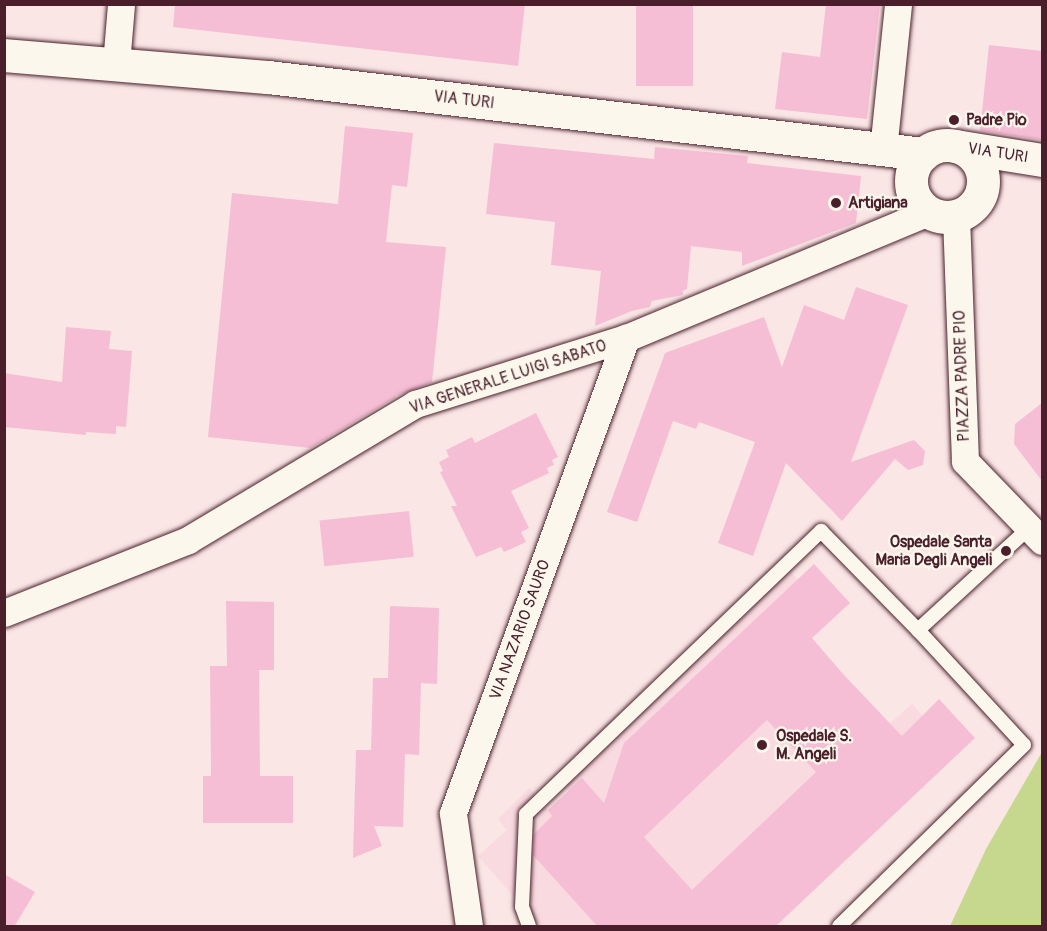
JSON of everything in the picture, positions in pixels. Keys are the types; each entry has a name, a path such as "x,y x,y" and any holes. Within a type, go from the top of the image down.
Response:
{"street":[{"path":"116,64 121,4"},
{"path":"883,150 897,4"},
{"name":"VIA TURI","path":"4,56 268,77 922,154"},
{"path":"943,146 954,146 972,156 982,174 983,184 975,204 942,214 914,195 911,184 912,173 922,154 943,146"},
{"name":"VIA TURI","path":"954,146 1042,162"},
{"name":"VIA TURI","path":"983,184 1042,162"},
{"name":"VIA GENERALE LUIGI SABATO","path":"4,613 188,540 415,404 626,338 942,214"},
{"name":"PIAZZA PADRE PIO","path":"942,214 965,461 1036,535"},
{"name":"VIA NAZARIO SAURO","path":"469,927 453,813 626,338"}],"lane":[{"path":"530,927 522,907 526,814 821,531 918,630 1024,745 839,927"},
{"path":"918,630 1036,535"}],"shaded area":[{"name":"Ospedale S. M. Angeli","path":"786,567 820,603 779,638 873,738 912,704 945,740 679,926 540,926 478,856 507,830 498,819 529,788 557,820 577,802 566,787 579,749"}],"green space":[{"path":"1042,752 1042,926 950,926 986,849"}],"building":[{"path":"175,4 525,4 518,66 173,27"},
{"path":"636,4 693,4 693,86 636,86"},
{"path":"826,4 880,4 867,119 775,109 782,52 820,57"},
{"path":"989,45 1042,51 1041,140 980,131"},
{"path":"345,126 413,133 407,187 392,185 386,242 446,247 432,382 397,396 396,394 396,397 310,448 208,437 232,193 338,204"},
{"path":"494,143 654,159 655,147 748,156 747,163 861,176 856,223 742,266 742,252 691,246 687,289 683,291 683,295 652,301 650,307 632,311 595,326 601,271 551,265 555,222 486,214"},
{"path":"856,287 908,305 851,462 914,440 925,451 923,465 908,470 895,459 842,521 786,463 753,556 718,543 755,442 699,422 696,429 673,421 637,522 607,512 665,353 764,317 782,367 804,305 844,320"},
{"path":"66,327 111,331 109,349 132,351 126,427 116,426 116,434 86,432 86,435 4,427 4,373 62,382"},
{"path":"1042,403 1042,481 1014,444 1015,424"},
{"path":"536,413 558,457 552,460 554,465 547,468 549,473 511,491 529,528 521,532 526,542 504,552 501,547 476,557 451,506 457,506 440,472 443,471 439,462 449,457 446,450 472,437 475,443"},
{"path":"409,511 414,557 324,566 319,520"},
{"name":"Ospedale S. M. Angeli","path":"814,564 850,603 812,638 843,674 902,736 939,699 975,738 775,927 598,927 533,855 534,834 552,816 548,810 582,778 604,803 624,743","holes":["767,720 816,772 692,890 644,837"]},
{"path":"226,601 274,602 274,670 259,670 260,776 293,776 293,823 203,823 203,776 211,776 210,666 227,666"},
{"path":"390,606 439,608 437,684 421,683 419,755 405,754 403,827 374,826 382,846 353,858 356,750 371,750 373,678 388,678"},
{"path":"4,874 35,892 14,927 4,927"}],"place":[{"name":"Padre Pio","path":"954,120"},
{"name":"Artigiana","path":"836,203"},
{"name":"Ospedale Santa Maria Degli Angeli","path":"1006,551"},
{"name":"Ospedale S. M. Angeli","path":"762,745"}]}
